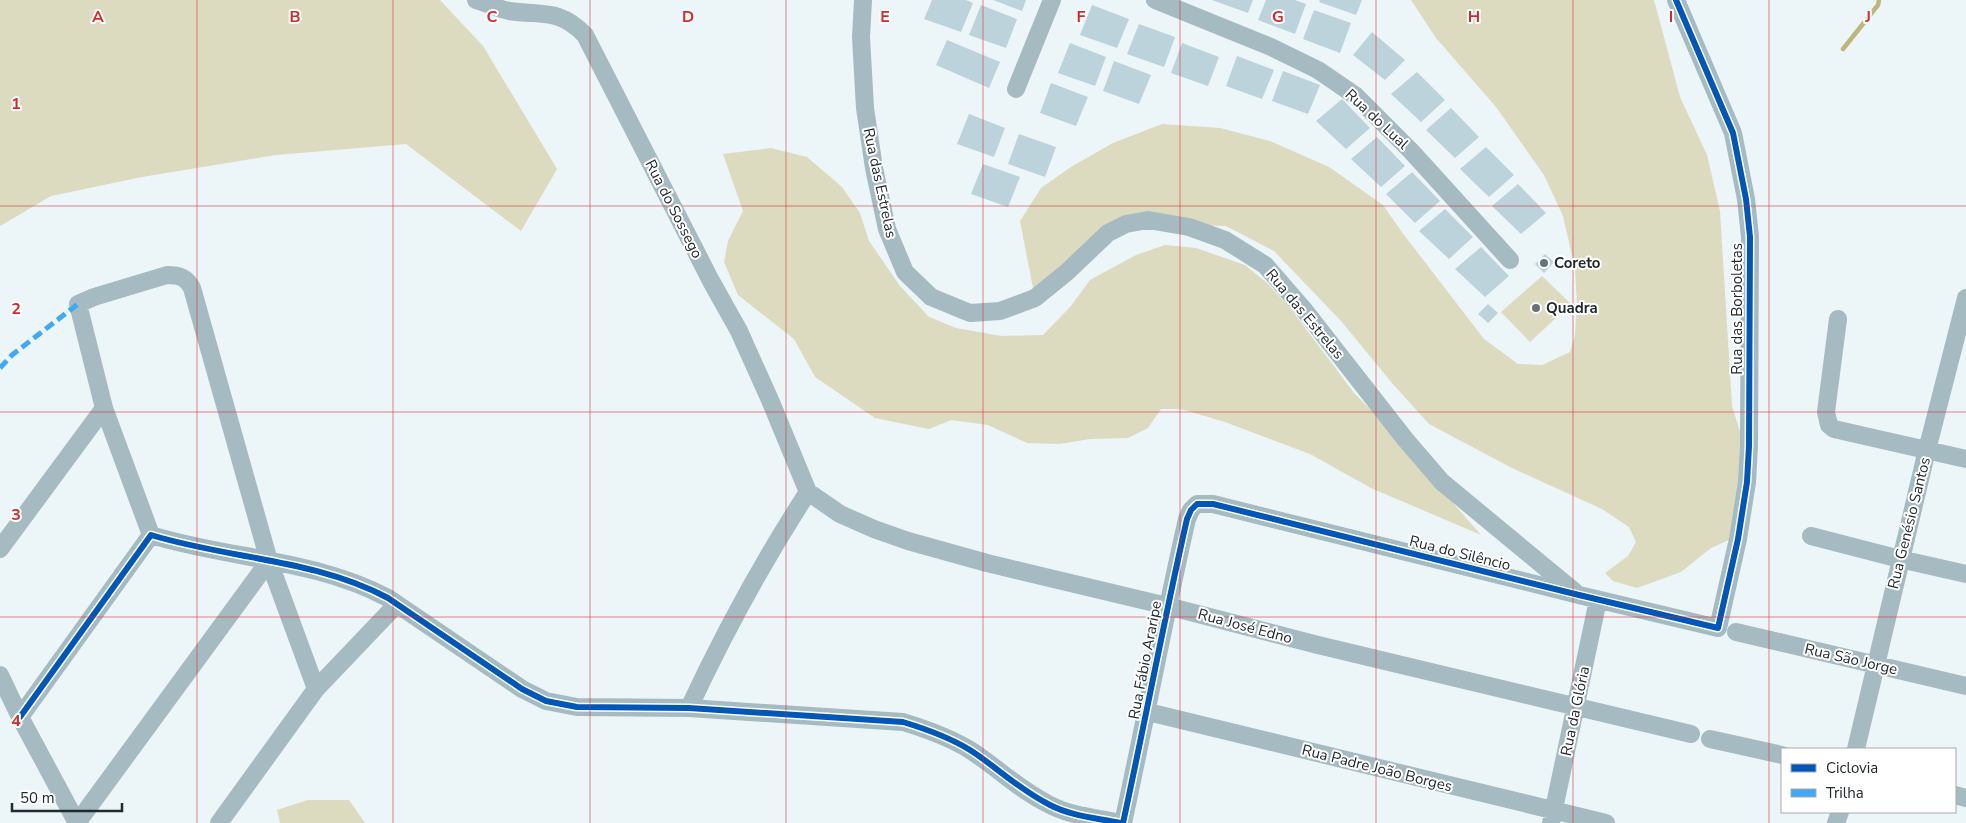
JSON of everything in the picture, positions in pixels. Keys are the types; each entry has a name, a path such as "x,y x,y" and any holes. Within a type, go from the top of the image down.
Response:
{"street":[{"name":"Rua do Sossego","path":"476,0 509,11 545,13 573,22 585,35 706,272 739,331 808,492"},
{"name":"Rua das Estrelas","path":"863,0 861,37 866,108 874,168 887,229 904,272 931,297 970,313 1000,312 1035,298 1108,233 1126,224 1148,220 1189,227 1225,240 1265,264 1305,311 1405,439 1442,482 1579,595"},
{"path":"1016,89 1052,0"},
{"name":"Rua do Lual","path":"1155,0 1176,4 1318,70 1356,96 1411,151 1510,260"},
{"name":"Rua das Borboletas","path":"1676,0 1732,133 1746,199 1750,237 1748,473 1738,539 1718,628"},
{"path":"151,535 104,408 78,304 94,297 167,275 179,275 188,281 192,288 269,561 316,688"},
{"name":"Rua Genésio Santos","path":"1856,748 1900,559 1966,298"},
{"path":"1838,319 1826,412 1829,425 1834,429 1966,459"},
{"path":"0,549 104,408"},
{"name":"Rua José Edno","path":"808,492 840,514 908,541 987,563 1167,606 1318,646 1691,734"},
{"path":"690,708 706,672 771,549 808,492"},
{"name":"Rua do Silêncio","path":"1197,504 1214,504 1718,628"},
{"name":"Rua Fábio Araripe","path":"1122,823 1148,712 1167,606 1187,519 1191,510 1197,504"},
{"path":"151,535 324,572 366,586 397,604 522,689 546,700 577,707 690,708 903,722 929,729 970,750 1021,790 1052,806 1078,814 1122,823"},
{"path":"20,717 151,535"},
{"path":"1811,536 1966,574"},
{"path":"0,676 77,823 269,561"},
{"name":"Rua da Glória","path":"1552,817 1598,600"},
{"path":"219,823 316,688 397,604"},
{"name":"Rua São Jorge","path":"1736,632 1966,686"},
{"name":"Rua Padre João Borges","path":"1148,712 1552,817 1606,823"},
{"path":"1710,738 1781,755"}],"shaded area":[{"path":"0,0 440,0 483,46 557,169 521,231 406,144 276,155 142,177 51,196 0,226"},
{"path":"1411,0 1654,0 1680,97 1707,155 1720,211 1732,406 1743,441 1740,476 1729,540 1711,548 1681,572 1637,588 1613,581 1605,573 1628,556 1636,542 1629,527 1602,509 1512,468 1429,424 1341,321 1274,251 1226,226 1126,224 1035,298 1020,221 1041,188 1071,167 1113,143 1162,124 1220,128 1270,141 1329,167 1383,205 1484,339 1518,364 1542,365 1570,352 1575,336 1577,304 1575,268 1563,216 1544,175 1496,107 1436,38"},
{"path":"771,148 807,157 842,187 860,213 869,241 900,286 929,317 956,328 1001,336 1043,335 1071,306 1090,280 1136,255 1165,245 1196,248 1245,265 1268,284 1291,309 1354,393 1379,418 1481,535 1371,488 1310,454 1225,422 1181,409 1161,409 1148,428 1128,438 1090,439 1059,444 1027,443 988,425 951,420 929,429 875,418 815,377 794,339 738,295 724,262 728,241 743,211 723,154"},
{"name":"Quadra","path":"1542,276 1571,304 1530,342 1501,312"},
{"path":"308,800 349,800 365,823 280,823 277,810"}],"building":[{"path":"932,0 966,0 973,3 961,32 924,19"},
{"path":"993,0 1026,0 1022,11"},
{"path":"1212,0 1253,0 1248,13"},
{"path":"1266,0 1295,0 1306,4 1295,34 1258,20"},
{"path":"1320,0 1362,0 1356,15 1319,2"},
{"path":"981,5 1017,19 1006,48 969,35"},
{"path":"1092,5 1129,19 1117,48 1080,35"},
{"path":"1314,10 1351,23 1340,53 1303,39"},
{"path":"1139,24 1175,37 1164,67 1127,54"},
{"path":"1372,32 1405,60 1385,80 1353,55"},
{"path":"947,40 1000,62 989,88 936,65"},
{"path":"1070,43 1106,57 1095,86 1058,73"},
{"path":"1182,43 1219,57 1208,86 1171,73"},
{"path":"1237,56 1274,70 1262,99 1226,86"},
{"path":"1114,61 1151,75 1139,104 1103,91"},
{"path":"1283,71 1320,85 1308,114 1272,101"},
{"path":"1417,72 1445,100 1421,122 1391,94"},
{"path":"1051,83 1088,97 1076,126 1040,113"},
{"path":"1342,99 1370,128 1346,149 1316,121"},
{"path":"1451,108 1479,137 1455,158 1426,130"},
{"path":"969,114 1005,128 994,157 957,144"},
{"path":"1019,134 1056,147 1045,177 1008,164"},
{"path":"1377,137 1405,166 1381,187 1351,159"},
{"path":"1486,147 1514,175 1489,197 1460,169"},
{"path":"983,164 1020,177 1008,207 971,194"},
{"path":"1412,172 1440,201 1415,223 1386,194"},
{"path":"1518,184 1546,213 1521,234 1492,206"},
{"path":"1445,209 1473,237 1449,259 1419,231"},
{"path":"1481,247 1509,276 1485,297 1455,269"},
{"name":"Coreto","path":"1545,254 1554,262 1544,273 1535,264"},
{"path":"1488,304 1498,313 1488,323 1478,314"}],"waterway":[{"path":"1843,49 1878,5 1879,0"}],"marked path":[{"path":"0,368 12,355 78,304"}],"cycle path":[{"path":"1123,823 1187,519 1191,510 1197,504 1213,504 1718,628 1738,539 1747,482 1749,446 1750,237 1746,199 1733,133 1676,0"},
{"path":"20,717 151,535 181,543 301,567 360,585 388,598 522,689 546,701 577,707 689,708 903,722 962,745 1028,792 1058,809 1120,823"}],"place":[{"name":"Coreto","path":"1544,263"},
{"name":"Quadra","path":"1536,308"}]}
